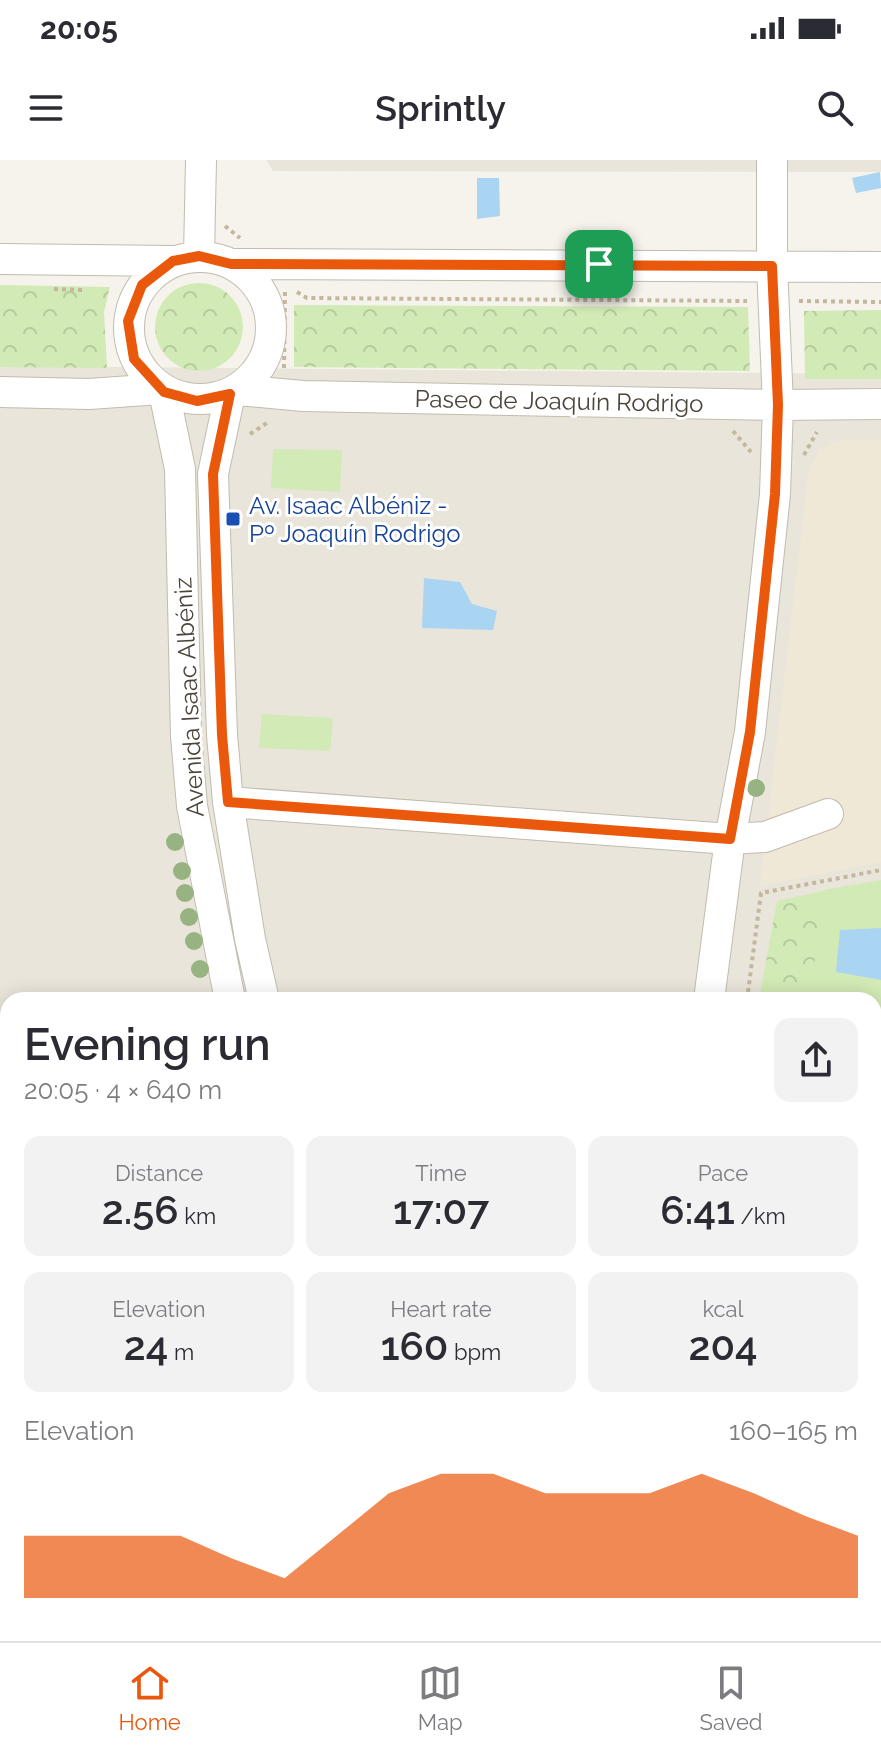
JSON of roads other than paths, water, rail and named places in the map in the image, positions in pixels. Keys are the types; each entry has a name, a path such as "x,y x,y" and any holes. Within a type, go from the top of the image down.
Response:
{"street":[{"path":"186,259 201,160"},
{"path":"710,992 730,839 752,716 775,494 778,405 772,266 772,160"},
{"path":"0,259 186,259 231,264 881,267"},
{"path":"162,390 134,359 128,321 142,285 186,259"},
{"path":"0,392 89,394 162,390 197,401 234,392 260,368 271,330 269,309 255,282 231,264"},
{"name":"Avenida Isaac Albéniz","path":"162,390 180,469 186,736 192,806 228,992"},
{"name":"Avenida Isaac Albéniz","path":"234,392 213,474 222,735 228,802 250,939 262,992"},
{"name":"Paseo de Joaquín Rodrigo","path":"234,392 778,405 881,404"},
{"path":"228,802 730,839 765,837 828,814"}],"water":[{"path":"880,172 881,188 856,193 852,178"},
{"path":"477,178 499,178 500,216 477,219"},
{"path":"424,578 460,582 472,604 497,611 493,630 422,628"},
{"path":"881,928 881,980 836,972 840,930"}],"place":[{"name":"Av. Isaac Albéniz - Pº Joaquín Rodrigo","path":"233,519"}]}
